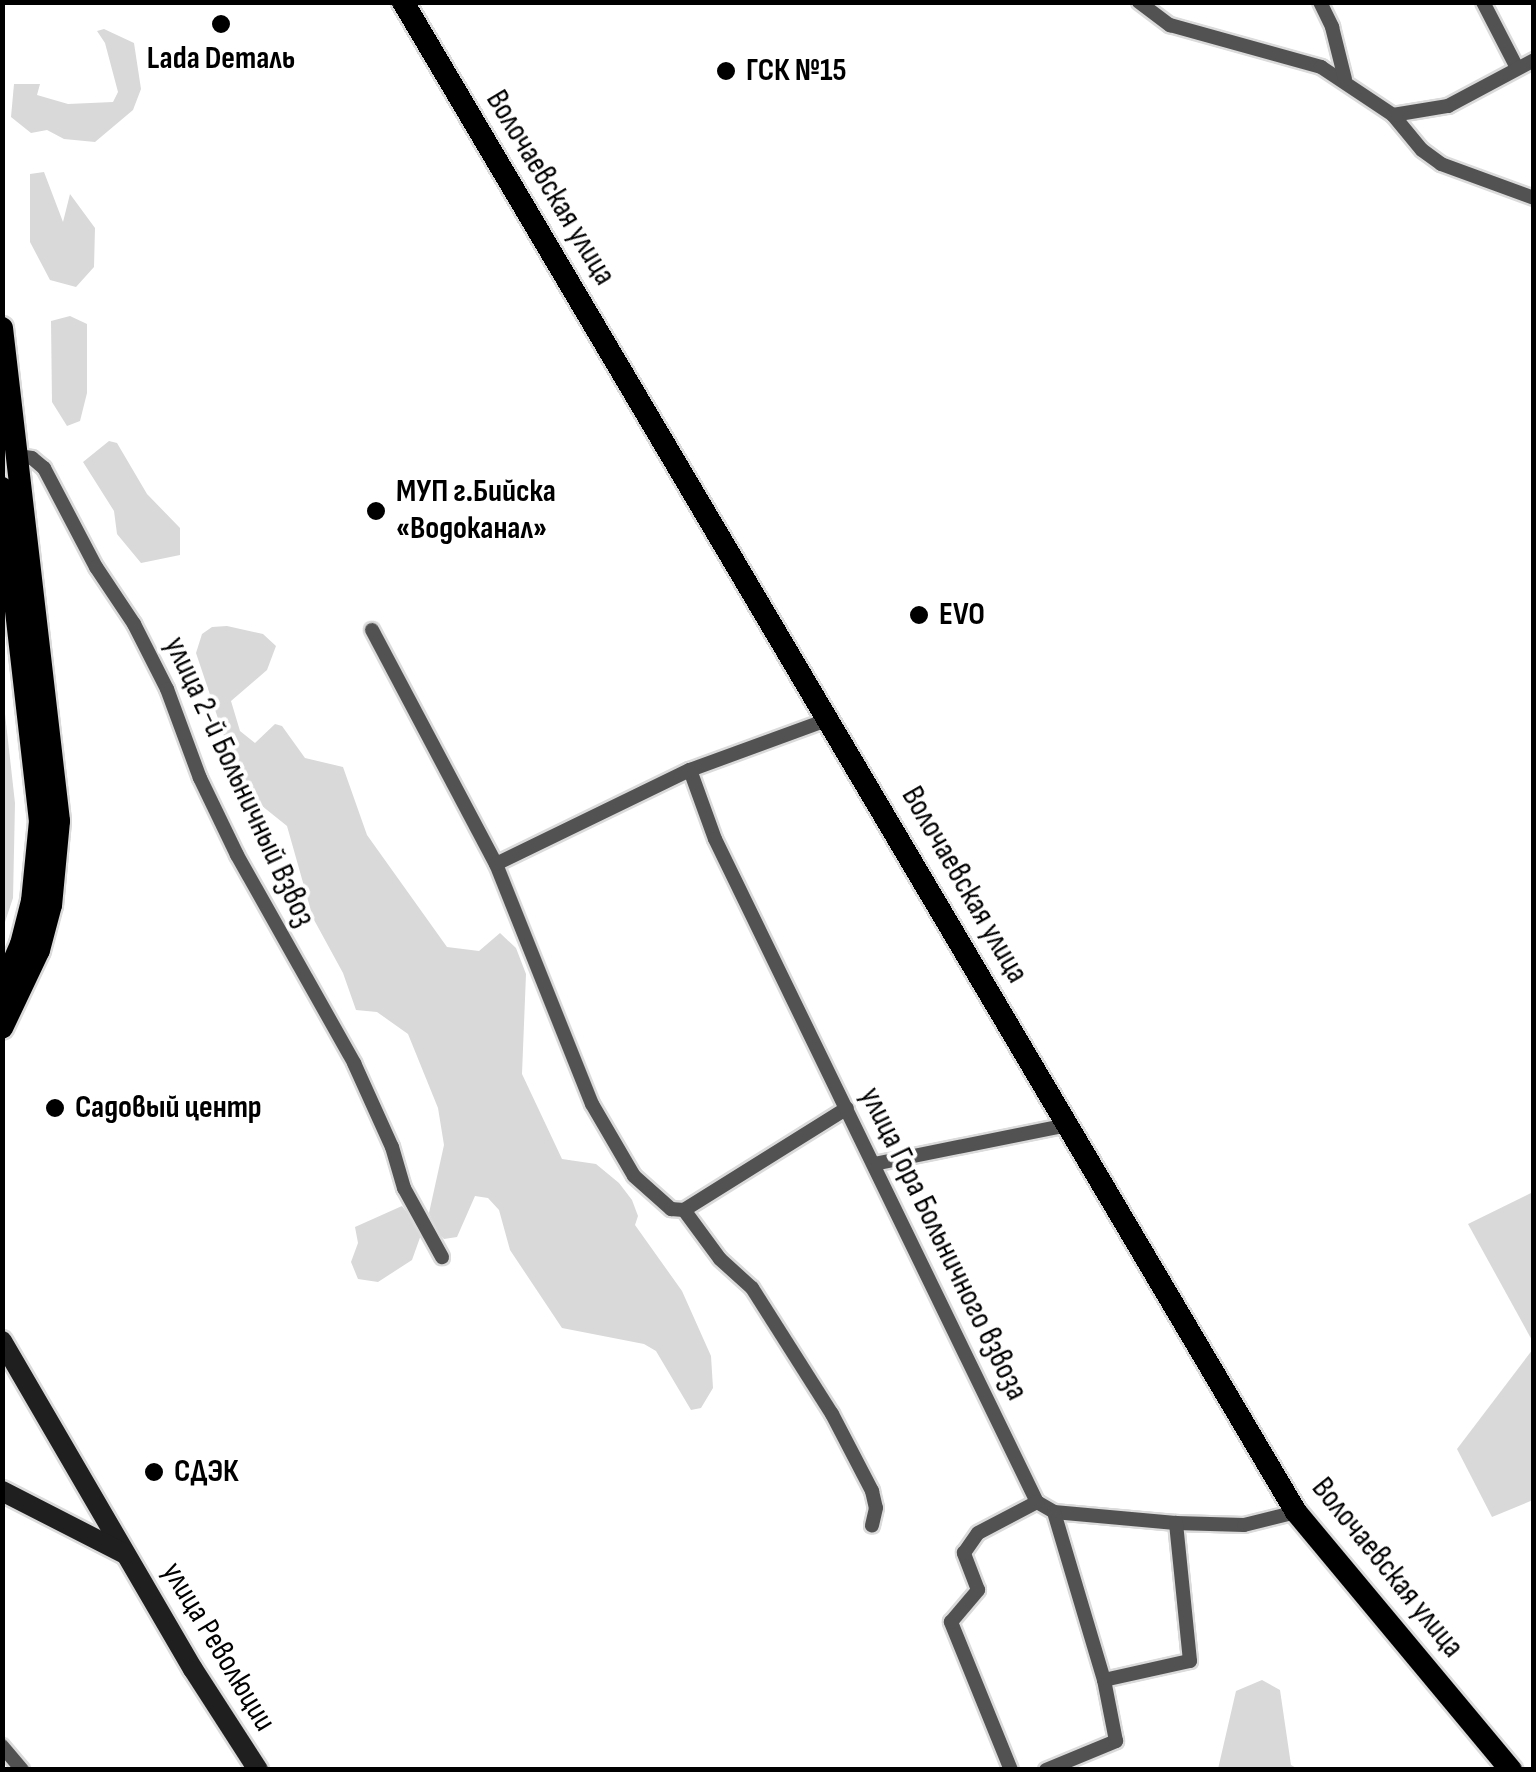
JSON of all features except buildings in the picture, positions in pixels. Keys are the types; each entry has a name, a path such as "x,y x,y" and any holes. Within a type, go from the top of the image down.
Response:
{"main road":[{"name":"Волочаевская улица","path":"402,2 1296,1512 1512,1770"},
{"path":"2,328 59,821 55,876 39,950 2,1028"},
{"path":"2,488 40,822 32,901 21,944 2,988"},
{"name":"улица Революции","path":"2,1342 258,1770"},
{"name":"улица Революции","path":"2,1492 127,1555"}],"street":[{"path":"1139,2 1170,24 1298,58 1345,79 1394,116 1422,150 1441,164 1534,198"},
{"path":"1320,2 1336,40 1345,79"},
{"path":"1483,2 1518,68"},
{"path":"1394,116 1448,106 1534,60"},
{"name":"улица 2-й Больничный Взвоз","path":"18,456 32,458 44,468 96,568 134,624 237,854 354,1063 392,1147 404,1188 442,1257"},
{"path":"372,630 496,864 592,1104 634,1176 671,1209 684,1210 847,1108"},
{"path":"496,864 690,770 828,719"},
{"name":"улица Гора Больничного взвоза","path":"690,770 715,839 1037,1502"},
{"path":"874,1164 1067,1124"},
{"path":"684,1210 720,1259 752,1288 832,1414 872,1490 876,1508 872,1526"},
{"path":"1011,1770 951,1622 978,1590 964,1553 978,1534 1037,1502 1054,1512 1176,1523 1244,1525 1296,1512"},
{"path":"1046,1770 1116,1742 1104,1680 1054,1512"},
{"path":"1104,1680 1190,1661 1176,1523"},
{"path":"2,1746 22,1770"}],"shaded area":[{"path":"104,29 134,43 141,89 133,110 95,142 64,139 47,130 31,133 11,117 14,84 40,84 37,95 68,104 113,102 118,92 105,43 97,31"},
{"path":"44,172 63,222 70,194 95,228 94,267 76,287 50,280 30,242 30,174"},
{"path":"70,316 87,324 87,393 80,421 67,426 52,402 51,321"},
{"path":"109,441 117,443 147,494 180,528 180,555 141,563 117,534 114,511 83,462"},
{"path":"227,626 263,634 276,646 267,670 231,701 240,731 255,743 275,724 282,726 305,758 343,767 367,835 447,947 479,951 500,933 516,948 526,974 522,1074 562,1159 596,1164 619,1183 632,1200 638,1216 635,1225 682,1291 711,1356 713,1388 701,1408 691,1410 656,1351 644,1344 562,1328 510,1250 499,1210 488,1198 475,1196 457,1237 444,1239 437,1232 429,1213 444,1145 438,1108 408,1034 377,1012 356,1010 343,973 313,918 287,826 242,790 196,653 202,634 212,627"},
{"path":"3,696 15,803 13,898 3,928"},
{"path":"1533,1192 1533,1342 1468,1224"},
{"path":"402,1206 422,1232 412,1260 378,1282 358,1279 351,1262 358,1243 355,1227"},
{"path":"1533,1349 1533,1500 1492,1517 1457,1449"},
{"path":"1262,1680 1280,1690 1291,1765 1298,1769 1218,1769 1236,1691"}],"place":[{"name":"Lada Dеталь","path":"221,24"},
{"name":"ГСК №15","path":"726,71"},
{"name":"МУП г.Бийска «Водоканал»","path":"376,511"},
{"name":"EVO","path":"919,615"},
{"name":"Садовый центр","path":"55,1108"},
{"name":"СДЭК","path":"154,1472"}]}
